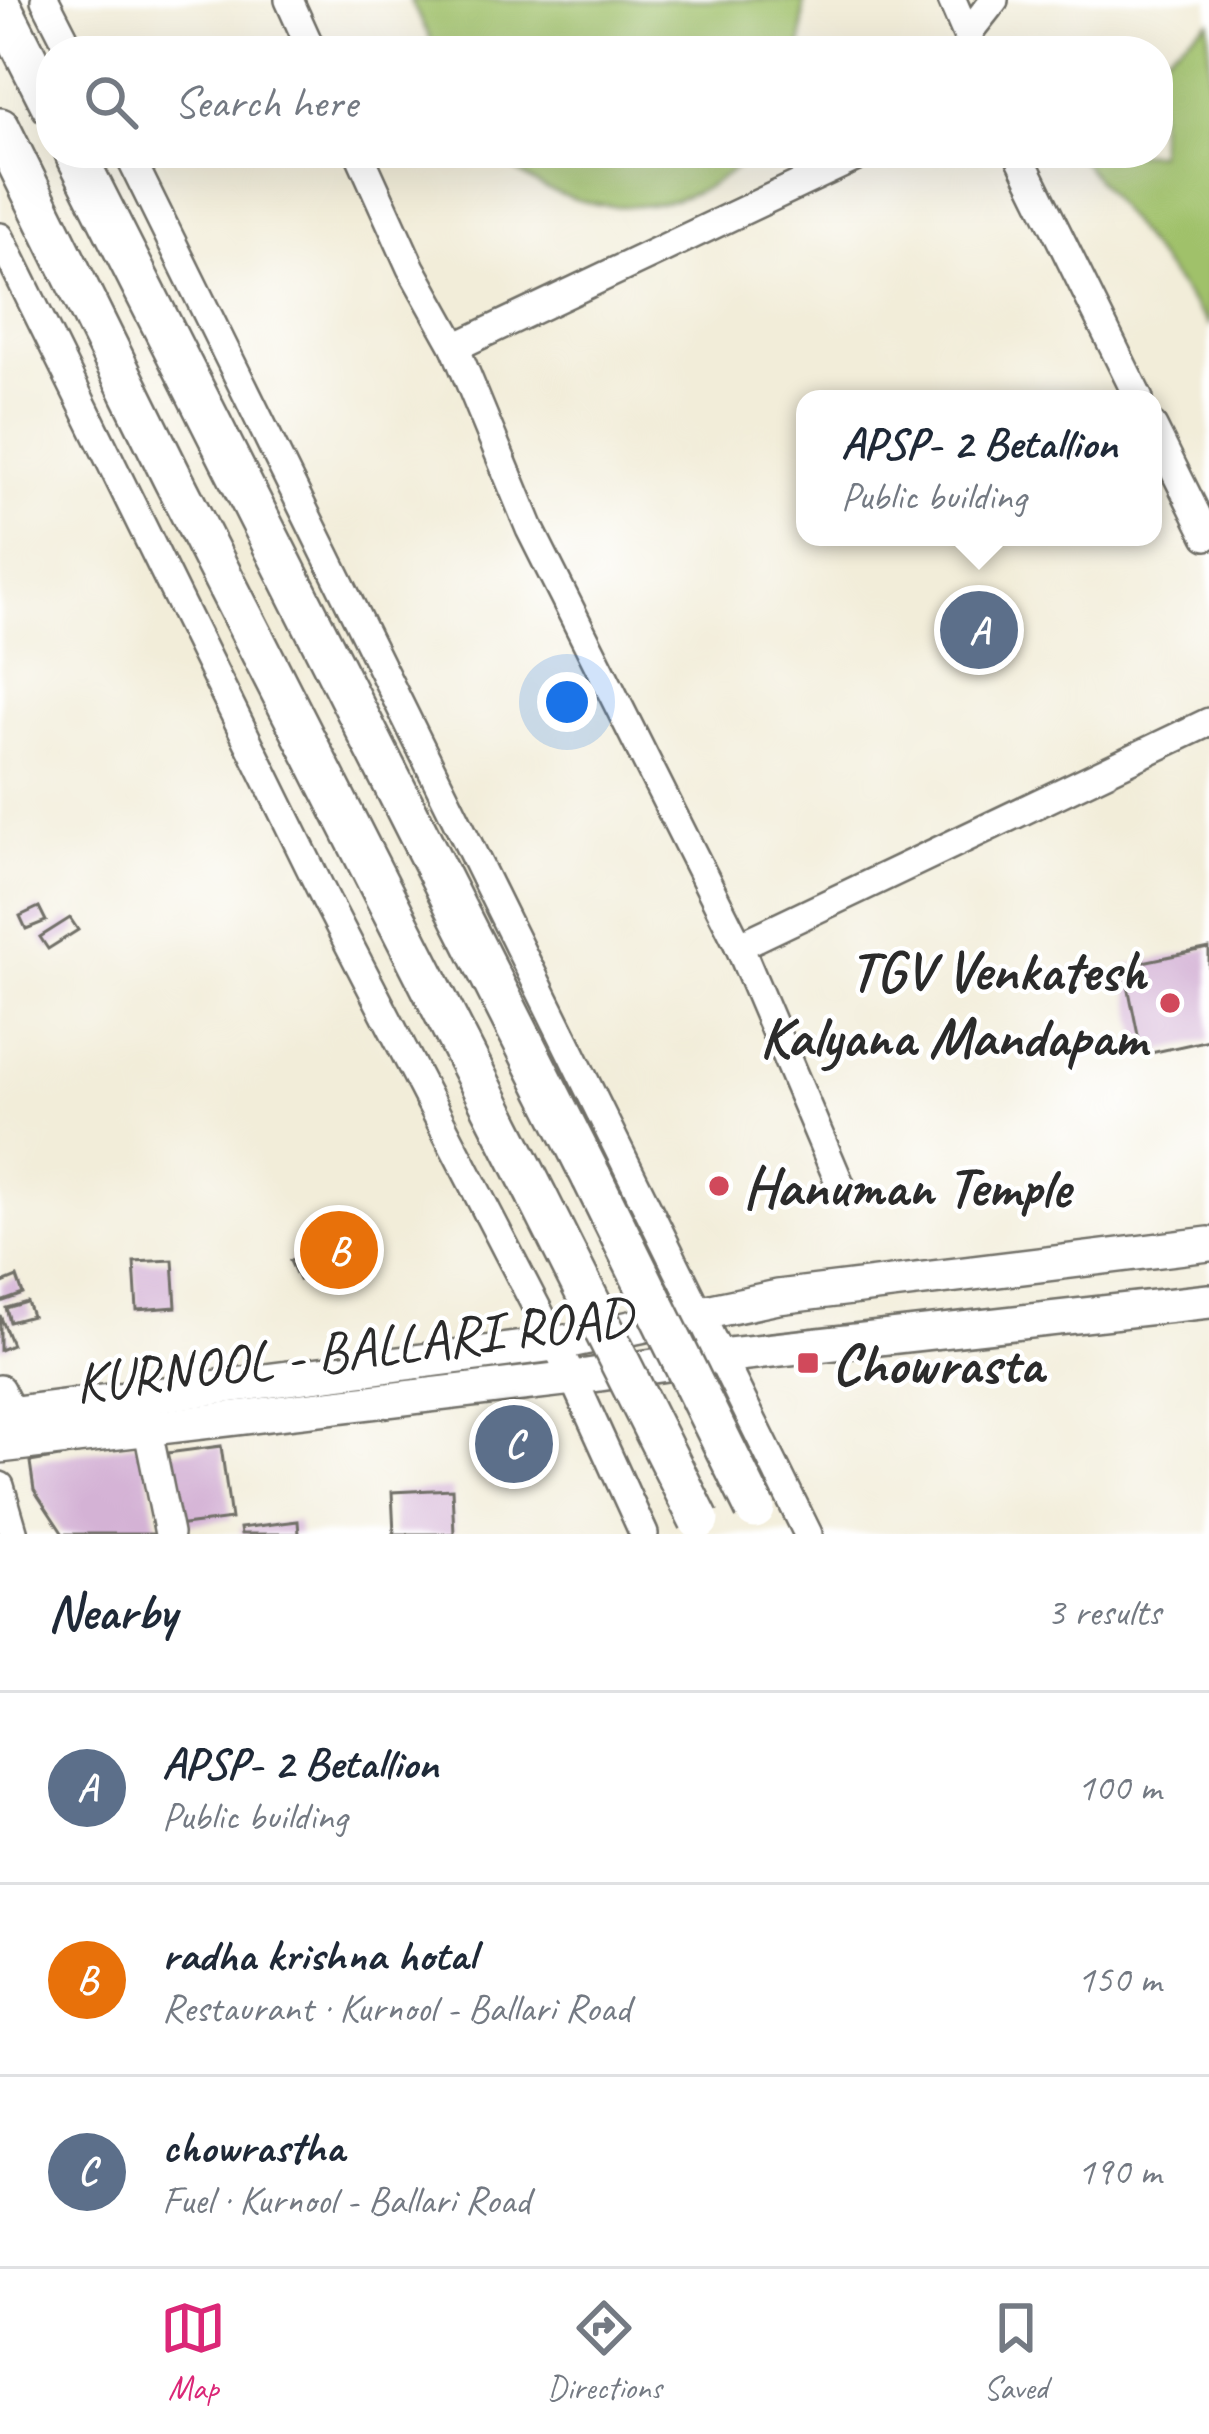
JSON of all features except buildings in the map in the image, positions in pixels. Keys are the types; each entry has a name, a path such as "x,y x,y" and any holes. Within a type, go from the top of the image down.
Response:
{"highway":[{"path":"0,4 36,75"},
{"path":"0,128 702,1527"},
{"path":"84,168 762,1521"}],"main road":[{"name":"KURNOOL - BALLARI ROAD","path":"4,1406 555,1344 778,1297 1209,1244"},
{"name":"KURNOOL - BALLARI ROAD","path":"0,1445 1209,1301"}],"street":[{"path":"45,0 63,36"},
{"path":"289,0 305,36"},
{"path":"952,0 968,36"},
{"path":"974,36 994,0"},
{"path":"135,168 808,1534"},
{"path":"366,168 411,268 455,347 530,529 739,946 840,1184"},
{"path":"455,347 833,168"},
{"path":"1025,168 1135,390"},
{"path":"0,237 326,900 573,1378 644,1534"},
{"path":"1162,445 1208,537"},
{"path":"739,946 1209,722"},
{"path":"147,1426 169,1534"},
{"path":"2,1494 14,1534"},
{"path":"2,1494 34,1534"}],"green space":[{"path":"410,0 804,0 802,36 429,36"},
{"path":"1209,21 1209,325 1088,168 1173,168 1173,49"},
{"path":"514,168 734,168 703,189 648,205 589,202 528,179"}],"place":[{"name":"APSP- 2 Betallion","path":"979,630"},
{"name":"TGV Venkatesh Kalyana Mandapam","path":"1170,1003"},
{"name":"Hanuman Temple","path":"719,1186"},
{"name":"radha krishna hotal","path":"339,1250"},
{"name":"Chowrasta","path":"808,1363"},
{"name":"chowrastha","path":"514,1444"}]}
